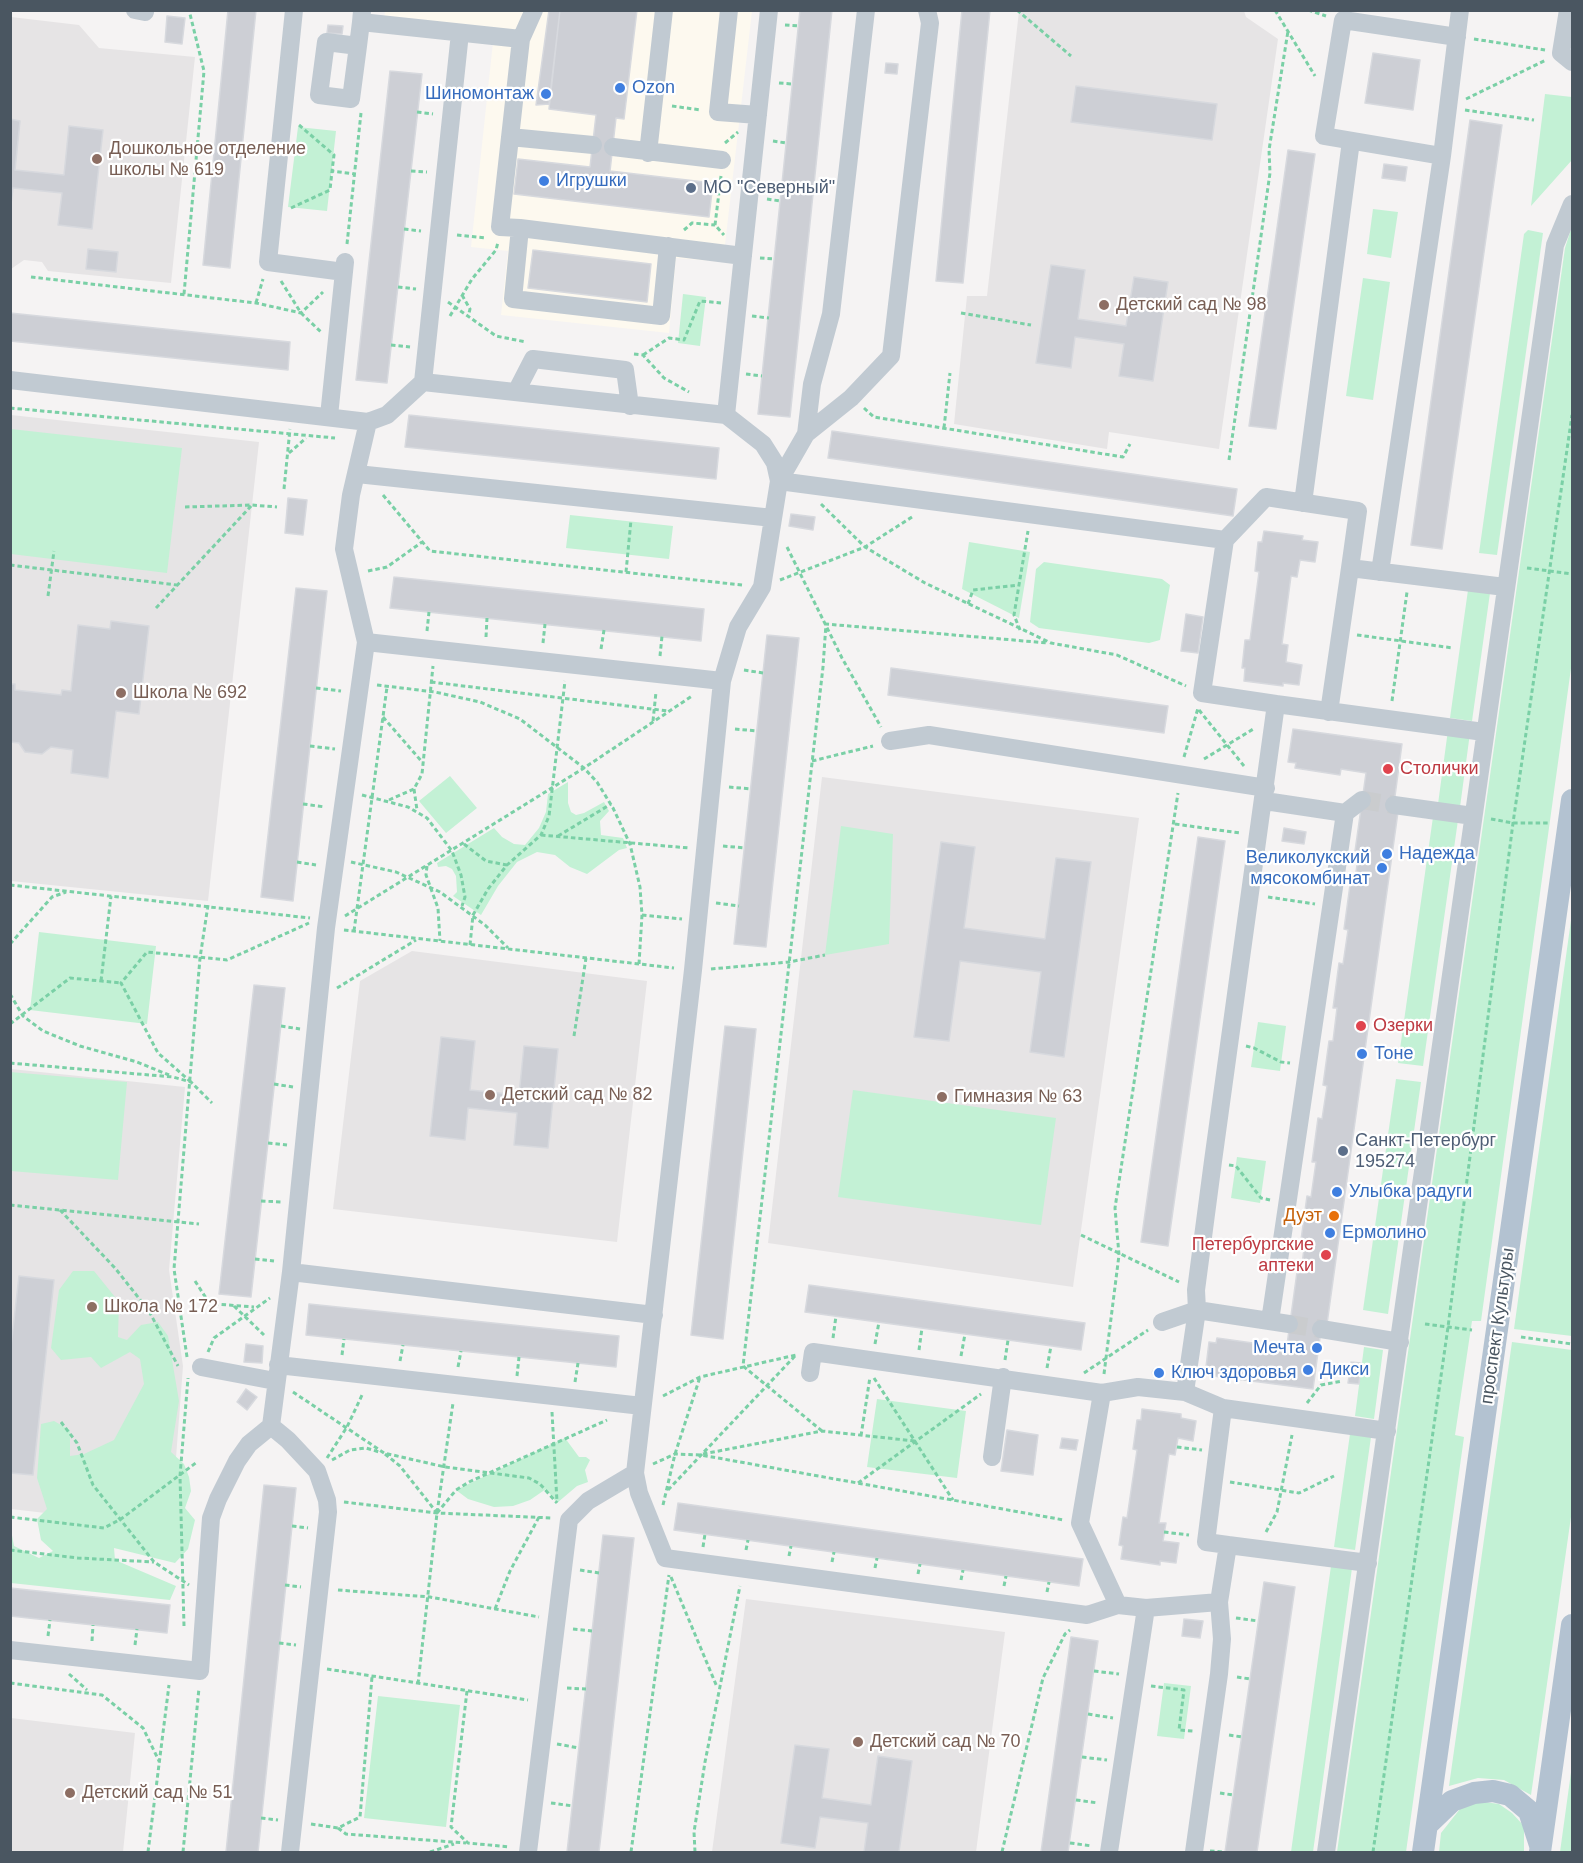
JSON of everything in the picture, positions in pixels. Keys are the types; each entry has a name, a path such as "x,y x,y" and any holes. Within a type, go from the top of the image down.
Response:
{"main road":[{"name":"проспект Культуры","path":"1423,1852 1572,800"},
{"path":"1541,1851 1572,1625"},
{"path":"1426,1825 1452,1801 1474,1793 1493,1791 1510,1796 1529,1811 1541,1851"}],"street":[{"path":"294,10 268,262 345,266 329,416"},
{"path":"534,10 521,39 499,233 520,228 743,256"},
{"path":"648,153 664,10"},
{"path":"729,10 718,111 758,115"},
{"path":"726,415 769,10"},
{"path":"806,434 812,384 831,314 866,10"},
{"path":"927,10 930,23 891,356 851,398 806,434 779,481 762,587 738,627 719,681 693,970 635,1473 639,1494 660,1552 670,1566 743,1569 1087,1616 1118,1605 1146,1608 1219,1602"},
{"path":"1380,572 1442,156 1460,10"},
{"path":"1567,57 1568,10"},
{"path":"358,46 326,42 320,95 351,99 358,46 361,16 460,33 521,39"},
{"path":"1442,156 1324,136 1343,20 1457,37"},
{"path":"10,380 368,422 387,415 423,382 460,33"},
{"path":"510,137 593,145"},
{"path":"1304,503 1351,141"},
{"path":"613,147 648,153 723,152"},
{"path":"1326,1852 1555,245 1572,204"},
{"path":"520,228 513,299 661,316 668,246"},
{"path":"516,392 533,359 625,370 630,406"},
{"path":"423,382 726,415 763,444 775,463 779,481"},
{"path":"10,1650 200,1671 211,1518 218,1498 249,1444 271,1426 276,1373 290,1280 326,928 366,642 344,549 351,495 362,475 368,422"},
{"path":"362,475 773,518"},
{"path":"779,481 1225,540"},
{"path":"1329,712 1358,511 1266,497 1225,540 1195,699 1276,710 1329,712 1484,732"},
{"path":"1350,568 1505,587"},
{"path":"366,642 719,681"},
{"path":"1185,1392 1197,1310 1196,1290 1213,1161 1276,710"},
{"path":"890,741 928,735 1179,774 1345,813"},
{"path":"1270,1321 1345,813 1362,800"},
{"path":"1394,805 1473,816"},
{"path":"290,1280 654,1315"},
{"path":"1162,1322 1197,1310 1289,1324"},
{"path":"1321,1329 1400,1342"},
{"path":"810,1373 804,1353 959,1371 1102,1393 1138,1387 1185,1392 1223,1408 1387,1431"},
{"path":"193,1369 372,1375 642,1406"},
{"path":"992,1457 1003,1377"},
{"path":"1102,1393 1080,1523 1118,1605"},
{"path":"1223,1408 1206,1542 1368,1563"},
{"path":"271,1426 288,1440 317,1471 327,1500 312,1666 290,1852"},
{"path":"528,1851 558,1620 565,1519 588,1501 635,1473"},
{"path":"1194,1852 1222,1638 1219,1602 1228,1545"},
{"path":"1110,1850 1146,1608"}],"path":[{"path":"184,295 204,71 189,10"},
{"path":"1017,10 1071,56"},
{"path":"1275,10 1330,96"},
{"path":"1229,460 1270,173 1269,150 1288,31"},
{"path":"1457,37 1567,57"},
{"path":"1448,107 1567,57"},
{"path":"345,266 362,110 361,105 351,99"},
{"path":"654,105 718,111"},
{"path":"1448,107 1534,120"},
{"path":"273,217 330,190 332,171 333,155 284,111"},
{"path":"723,152 715,225 743,256"},
{"path":"332,171 355,174"},
{"path":"439,233 499,233 496,250 462,294 449,317"},
{"path":"256,303 268,262"},
{"path":"268,262 301,313 336,348"},
{"path":"31,277 256,303 301,313"},
{"path":"462,294 470,309 468,317"},
{"path":"643,355 669,338 684,340 700,301 738,305"},
{"path":"961,313 1031,325"},
{"path":"944,428 950,374"},
{"path":"851,398 874,417 1123,457 1130,444"},
{"path":"10,408 307,437 342,438"},
{"path":"284,489 292,412"},
{"path":"287,455 329,416"},
{"path":"1373,1852 1448,1327 1513,823 1572,416"},
{"path":"362,475 430,551 762,587 865,547 936,502"},
{"path":"800,484 865,547 925,583 1051,643"},
{"path":"626,572 633,503"},
{"path":"156,608 252,505"},
{"path":"185,507 252,505 278,507"},
{"path":"1020,630 1014,615 1031,515"},
{"path":"773,518 826,624 890,741 812,761"},
{"path":"352,575 387,567 422,542"},
{"path":"48,596 54,551"},
{"path":"10,565 177,585"},
{"path":"1519,566 1572,574"},
{"path":"1389,719 1410,576"},
{"path":"968,604 973,590 1019,585"},
{"path":"826,624 1051,643 1117,655 1181,684 1195,699 1265,794"},
{"path":"743,1366 826,624"},
{"path":"1340,633 1453,648"},
{"path":"417,810 414,789 422,774 435,650"},
{"path":"470,945 473,915 507,865 542,835 549,816 567,664"},
{"path":"431,681 669,711"},
{"path":"326,928 464,844 719,681"},
{"path":"1181,684 1195,699"},
{"path":"354,932 387,687"},
{"path":"316,688 387,687 430,691 480,702 520,719 584,768 597,782 630,844 640,887 642,915 639,964"},
{"path":"1102,1393 1119,1255 1115,1208 1174,824 1179,774 1195,699"},
{"path":"1179,774 1227,745 1276,710"},
{"path":"383,717 423,763"},
{"path":"310,746 351,751"},
{"path":"389,801 414,789"},
{"path":"346,793 389,801 417,810 427,818 452,851 461,875 465,897 462,906"},
{"path":"558,836 610,804"},
{"path":"1473,816 1513,823 1569,823"},
{"path":"1174,824 1260,835"},
{"path":"542,835 705,850"},
{"path":"464,844 486,861 507,865"},
{"path":"336,860 363,863 408,877 432,889 462,906 509,949"},
{"path":"427,866 426,875 438,908 440,941"},
{"path":"10,885 208,905 318,919 227,960 147,952 121,983"},
{"path":"10,944 52,897 67,891"},
{"path":"1251,895 1331,906"},
{"path":"101,981 111,896"},
{"path":"185,1635 181,1580 180,1476 193,1369 174,1269 200,958 208,905"},
{"path":"642,915 698,920"},
{"path":"326,928 693,970 789,962 825,955"},
{"path":"318,1000 418,939"},
{"path":"574,1036 585,958"},
{"path":"10,1024 70,978 121,983"},
{"path":"121,983 158,1053 212,1103"},
{"path":"10,994 23,1016 43,1031 81,1046 137,1062 191,1082"},
{"path":"1230,1044 1254,1048 1281,1062 1309,1065"},
{"path":"10,1063 173,1077"},
{"path":"1213,1161 1236,1167 1261,1198"},
{"path":"10,1205 199,1224"},
{"path":"60,1210 115,1268 149,1311 178,1366"},
{"path":"1081,1235 1196,1290"},
{"path":"193,1369 214,1338 290,1280"},
{"path":"195,1281 206,1298 216,1304 255,1307"},
{"path":"233,1305 266,1337 280,1344"},
{"path":"1051,1346 1053,1385 1106,1358 1162,1322"},
{"path":"1425,1324 1472,1330"},
{"path":"917,1366 922,1328"},
{"path":"959,1371 965,1334"},
{"path":"1521,1337 1572,1344"},
{"path":"418,1684 430,1596 437,1513 461,1351"},
{"path":"642,1406 700,1377 804,1353"},
{"path":"668,1490 767,1386 804,1353"},
{"path":"743,1366 822,1431"},
{"path":"276,1373 400,1466 437,1513"},
{"path":"871,1373 953,1500"},
{"path":"372,1375 347,1427 323,1465 350,1450 366,1448 445,1467 529,1478 540,1484 557,1503 565,1519"},
{"path":"654,1533 668,1490 675,1454 700,1377"},
{"path":"858,1483 1003,1377"},
{"path":"1256,1548 1277,1512 1295,1418 1321,1385 1342,1381"},
{"path":"550,1396 557,1503"},
{"path":"437,1513 456,1490 554,1442 609,1420"},
{"path":"61,1422 77,1443 93,1485 154,1562 207,1594"},
{"path":"701,1455 822,1431 915,1442"},
{"path":"1177,1447 1217,1452"},
{"path":"635,1473 675,1454 701,1455 1080,1523"},
{"path":"10,1517 104,1528 121,1519 198,1462"},
{"path":"1214,1480 1299,1493 1335,1476"},
{"path":"327,1500 437,1513 565,1519"},
{"path":"495,1609 510,1571 539,1517"},
{"path":"1164,1532 1192,1535 1206,1542"},
{"path":"10,1550 78,1558 154,1562"},
{"path":"670,1566 718,1689"},
{"path":"632,1852 670,1566"},
{"path":"695,1852 694,1832 718,1689 743,1569"},
{"path":"285,1584 320,1589 430,1596 558,1620"},
{"path":"1002,1852 1043,1678 1065,1634 1087,1616"},
{"path":"312,1666 418,1684 548,1701"},
{"path":"148,1852 171,1668"},
{"path":"183,1852 200,1671"},
{"path":"1094,1671 1184,1690 1179,1730 1242,1737"},
{"path":"338,1828 360,1817 372,1677"},
{"path":"10,1683 102,1695 143,1728 159,1762"},
{"path":"467,1691 451,1827 468,1843"},
{"path":"1088,1714 1129,1720"},
{"path":"1082,1757 1124,1762"},
{"path":"1076,1800 1117,1806"},
{"path":"261,1818 338,1828 346,1834 468,1843 528,1851"},
{"path":"430,1852 458,1843"},
{"path":"1070,1843 1110,1850"}],"shaded area":[{"path":"385,10 752,11 723,262 676,258 669,333 501,315 508,251 471,247 494,33 384,20"},
{"name":"Детский сад № 98","path":"1019,11 1244,11 1246,17 1278,39 1219,449 1109,432 1107,449 954,424 967,296 987,296"},
{"name":"Дошкольное отделение школы № 619","path":"11,17 79,25 99,48 195,57 171,283 48,271 42,262 24,260 11,269"},
{"name":"Школа № 692","path":"11,415 259,442 208,901 11,881"},
{"name":"Гимназия № 63","path":"822,777 1139,818 1073,1287 768,1243"},
{"name":"Детский сад № 82","path":"412,951 647,981 617,1242 333,1209 360,981"},
{"name":"Школа № 172","path":"11,1069 185,1087 169,1270 183,1366 175,1471 106,1520 11,1509"},
{"name":"Детский сад № 70","path":"746,1599 1005,1632 976,1852 712,1852"},
{"name":"Детский сад № 51","path":"11,1718 135,1733 123,1852 11,1852"}],"green space":[{"path":"1545,94 1572,97 1572,160 1531,206"},
{"path":"298,127 336,131 327,211 288,207"},
{"path":"1373,209 1398,212 1391,258 1367,254"},
{"path":"1572,226 1572,661 1481,1321 1472,1321 1455,1435 1464,1437 1406,1852 1337,1852 1565,248"},
{"path":"1528,230 1543,233 1497,555 1479,553 1524,234"},
{"path":"1363,278 1390,282 1373,400 1346,396"},
{"path":"683,294 706,297 700,346 678,343"},
{"path":"11,429 182,448 167,573 11,554"},
{"path":"570,515 673,526 669,559 566,548"},
{"path":"969,542 1030,552 1019,618 962,589"},
{"path":"1044,562 1162,579 1170,585 1160,640 1149,643 1039,628 1030,622 1036,569"},
{"path":"1468,590 1490,593 1472,721 1450,718"},
{"path":"1448,730 1470,733 1460,807 1438,804"},
{"path":"450,776 477,808 446,833 419,801"},
{"path":"568,782 568,803 571,812 576,815 584,813 604,802 609,811 600,821 601,835 623,838 627,848 619,850 587,874 570,867 555,855 537,852 517,862 498,886 481,915 453,896 457,892 456,876 452,869 446,866 438,867 437,863 494,828 502,837 514,844 525,845 539,828 546,812 548,794"},
{"path":"1433,817 1458,820 1423,1066 1398,1063"},
{"path":"841,826 893,834 889,944 825,955"},
{"path":"1572,913 1572,1336 1514,1329"},
{"path":"39,932 156,946 147,1024 30,1010"},
{"path":"1258,1022 1286,1026 1280,1071 1251,1067"},
{"path":"10,1072 127,1082 118,1180 11,1171"},
{"path":"1396,1079 1421,1082 1388,1314 1363,1310"},
{"path":"853,1090 1056,1118 1041,1225 838,1197"},
{"path":"1237,1157 1266,1161 1260,1203 1231,1198"},
{"path":"73,1271 94,1271 119,1302 118,1337 127,1340 141,1325 158,1322 168,1336 179,1401 171,1452 184,1464 189,1477 191,1491 185,1508 195,1520 188,1549 175,1563 114,1548 115,1560 176,1586 170,1600 11,1583 11,1530 14,1546 39,1558 53,1551 41,1540 37,1519 47,1509 37,1478 41,1424 54,1421 70,1430 70,1456 84,1454 114,1440 144,1384 140,1359 130,1352 101,1368 91,1357 61,1360 51,1348 59,1290"},
{"path":"1512,1342 1572,1350 1572,1510 1531,1795 1504,1780 1478,1778 1449,1786"},
{"path":"1364,1347 1383,1350 1374,1419 1355,1416"},
{"path":"877,1399 966,1411 957,1478 867,1467"},
{"path":"1350,1434 1371,1437 1355,1550 1334,1547"},
{"path":"565,1438 579,1457 586,1457 590,1460 585,1470 588,1482 577,1486 557,1503 546,1489 530,1500 513,1506 494,1507 468,1499 456,1490"},
{"path":"1331,1566 1352,1568 1313,1852 1291,1852"},
{"path":"1164,1683 1191,1686 1184,1739 1157,1736"},
{"path":"378,1696 460,1705 446,1827 364,1818"},
{"path":"1572,1765 1572,1852 1560,1852"},
{"path":"1477,1801 1499,1804 1512,1813 1524,1826 1524,1852 1439,1852 1441,1833 1460,1809"}],"building":[{"path":"228,10 256,10 230,268 203,265"},
{"path":"549,10 560,10 549,104 536,105"},
{"path":"560,10 637,10 624,119 616,118 610,171 713,183 709,217 514,194 518,159 590,167 596,115 549,109"},
{"path":"800,10 832,10 790,417 758,414"},
{"path":"962,10 990,10 963,283 936,281"},
{"path":"167,16 185,18 182,44 165,42"},
{"path":"328,25 343,26 342,34 327,33"},
{"path":"1373,53 1420,60 1413,110 1365,103"},
{"path":"886,63 898,64 897,74 885,73"},
{"path":"390,71 422,74 387,383 356,380"},
{"path":"1076,86 1217,104 1212,140 1071,122"},
{"path":"10,119 20,121 15,170 64,175 69,126 103,130 92,229 58,225 62,193 13,188 10,212"},
{"path":"1470,120 1502,125 1442,549 1411,545"},
{"path":"1288,150 1315,154 1276,429 1249,426"},
{"path":"1384,164 1407,167 1405,181 1382,178"},
{"path":"88,249 118,252 116,272 86,269"},
{"path":"533,250 651,264 647,302 528,288"},
{"path":"1051,265 1085,270 1078,319 1126,326 1134,277 1168,282 1153,381 1119,376 1124,344 1075,337 1071,368 1036,363"},
{"path":"10,313 290,342 288,370 10,341"},
{"path":"409,415 719,448 716,479 405,447"},
{"path":"832,431 1237,489 1233,516 828,458"},
{"path":"288,498 307,500 303,535 285,533"},
{"path":"791,514 815,517 813,530 789,526"},
{"path":"1264,531 1303,536 1302,540 1318,542 1315,562 1300,560 1297,577 1291,576 1282,644 1288,645 1286,662 1302,665 1299,685 1283,683 1283,686 1244,681 1245,668 1242,668 1245,640 1250,640 1259,572 1255,571 1258,542 1262,542"},
{"path":"394,577 704,609 701,641 390,608"},
{"path":"296,588 327,591 293,901 261,897"},
{"path":"1186,614 1203,617 1198,653 1181,651"},
{"name":"Школа № 692","path":"111,621 149,626 139,714 116,711 108,778 71,773 73,750 51,747 42,754 25,752 19,743 10,742 10,684 15,684 15,690 61,695 62,690 71,691 78,625 110,629"},
{"path":"767,635 799,638 766,947 734,944"},
{"path":"891,668 1168,706 1164,733 888,695"},
{"path":"1293,729 1402,744 1393,811 1398,812 1327,1324 1322,1323 1313,1389 1205,1375 1209,1342 1216,1343 1217,1338 1260,1344 1259,1349 1286,1352 1297,1272 1301,1273 1305,1240 1301,1240 1307,1196 1311,1197 1316,1162 1312,1162 1318,1118 1322,1119 1327,1086 1323,1085 1329,1041 1333,1041 1337,1008 1333,1008 1339,963 1343,964 1348,930 1344,929 1350,885 1354,886 1359,851 1355,851 1366,773 1341,769 1340,775 1295,768 1296,763 1288,762"},
{"path":"1284,828 1306,832 1304,844 1282,841"},
{"path":"1198,837 1225,841 1168,1246 1141,1242"},
{"path":"941,842 975,847 964,928 1045,939 1056,858 1091,862 1064,1057 1030,1052 1041,972 960,961 949,1041 914,1037"},
{"path":"254,985 285,988 251,1297 219,1294"},
{"path":"725,1026 756,1029 723,1339 691,1335"},
{"path":"441,1037 475,1041 470,1090 519,1095 524,1046 558,1049 548,1148 514,1145 517,1113 468,1108 465,1140 430,1136"},
{"path":"19,1276 54,1280 33,1475 10,1473 10,1355"},
{"path":"809,1285 1085,1323 1081,1350 805,1312"},
{"path":"309,1304 619,1336 616,1367 306,1335"},
{"path":"246,1344 263,1346 262,1363 244,1362"},
{"path":"1351,1362 1361,1363 1359,1384 1348,1383"},
{"name":"Ключ здоровья","path":"1158,1368 1162,1369 1162,1377 1158,1378 1154,1377 1153,1373 1154,1369"},
{"path":"246,1389 257,1397 247,1410 237,1402"},
{"path":"1142,1409 1181,1414 1181,1418 1196,1421 1193,1441 1178,1438 1175,1455 1169,1454 1159,1523 1166,1523 1163,1541 1179,1543 1176,1563 1160,1561 1160,1565 1121,1559 1123,1546 1119,1545 1123,1517 1127,1518 1137,1450 1133,1449 1137,1420 1141,1420"},
{"path":"1007,1430 1038,1435 1033,1475 1001,1471"},
{"path":"1062,1438 1078,1440 1076,1450 1060,1448"},
{"path":"264,1485 296,1488 258,1852 226,1852"},
{"path":"678,1503 1083,1559 1079,1586 674,1530"},
{"path":"603,1535 634,1538 604,1809 599,1852 567,1852"},
{"path":"1264,1582 1295,1587 1257,1852 1225,1852"},
{"path":"10,1588 170,1605 167,1633 10,1616"},
{"path":"1184,1619 1203,1621 1200,1638 1182,1636"},
{"path":"1071,1637 1098,1641 1068,1852 1041,1852"},
{"path":"795,1745 829,1749 822,1798 871,1805 878,1756 912,1761 899,1852 864,1852 868,1823 820,1817 815,1848 781,1843"}],"tunnel":[{"path":"1362,800 1394,805"},
{"path":"1289,1324 1321,1329"}],"place":[{"name":"Ozon","path":"620,88"},
{"name":"Шиномонтаж","path":"546,94"},
{"name":"Дошкольное отделение школы № 619","path":"97,159"},
{"name":"Игрушки","path":"544,181"},
{"name":"МО \"Северный\"","path":"691,188"},
{"name":"Детский сад № 98","path":"1104,305"},
{"name":"Школа № 692","path":"121,693"},
{"name":"Столички","path":"1388,769"},
{"name":"Надежда","path":"1387,854"},
{"name":"Великолукский мясокомбинат","path":"1382,868"},
{"name":"Озерки","path":"1361,1026"},
{"name":"Тоне","path":"1362,1054"},
{"name":"Детский сад № 82","path":"490,1095"},
{"name":"Гимназия № 63","path":"942,1097"},
{"name":"Санкт-Петербург 195274","path":"1343,1151"},
{"name":"Улыбка радуги","path":"1337,1192"},
{"name":"Дуэт","path":"1334,1216"},
{"name":"Ермолино","path":"1330,1233"},
{"name":"Петербургские аптеки","path":"1326,1255"},
{"name":"Школа № 172","path":"92,1307"},
{"name":"Мечта","path":"1317,1348"},
{"name":"Дикси","path":"1308,1370"},
{"name":"Ключ здоровья","path":"1159,1373"},
{"name":"Детский сад № 70","path":"858,1742"},
{"name":"Детский сад № 51","path":"70,1793"}]}
